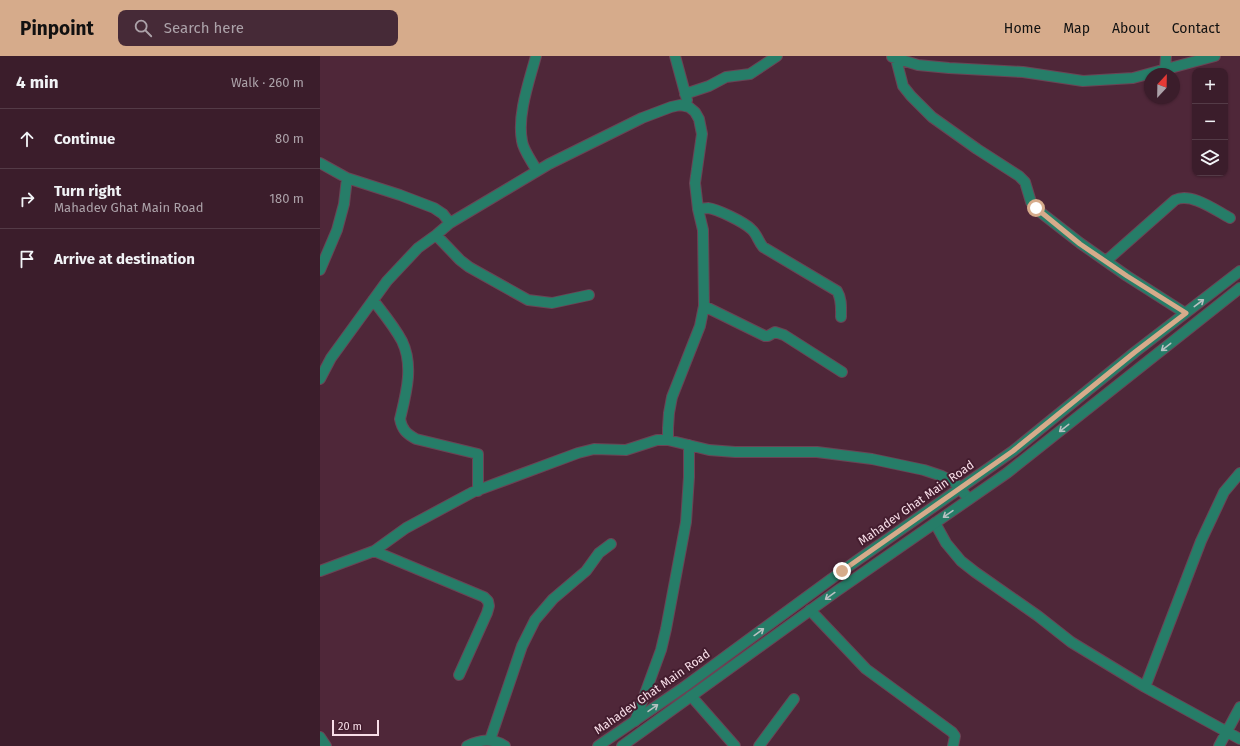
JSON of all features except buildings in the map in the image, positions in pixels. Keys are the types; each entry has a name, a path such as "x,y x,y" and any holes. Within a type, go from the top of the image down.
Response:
{"street":[{"path":"536,56 523,108 521,125 522,142 537,172"},
{"path":"675,56 689,107"},
{"path":"685,94 709,86 726,77 750,74 777,56"},
{"path":"1165,68 1166,56"},
{"path":"1169,68 1215,56"},
{"path":"893,58 918,65 1023,72 1083,81 1133,78 1144,75"},
{"path":"893,58 903,86 911,96 932,117 977,149 1019,176 1025,182 1031,202 1036,208 1080,244 1186,313"},
{"path":"320,379 331,358 386,281 418,248 450,223 537,172 642,118 670,107 680,105 689,107 695,112 699,119 702,134 695,183 698,209 703,230 704,306 700,326 672,397 669,413 668,440"},
{"path":"320,163 347,178 434,208 450,223"},
{"path":"320,270 337,230 344,204 347,178"},
{"path":"1106,261 1175,200 1180,198 1185,197 1193,199 1230,218"},
{"path":"698,209 707,208 715,210 750,228 756,234 763,247 837,291 841,302 841,317"},
{"path":"436,235 460,260 469,267 528,300 552,303 589,295"},
{"name":"Mahadev Ghat Main Road","path":"598,746 1013,451 1135,352 1240,271"},
{"path":"622,746 810,610 1007,473 1240,288"},
{"path":"373,300 402,341 408,361 408,378 400,419 401,426 407,434 416,439 478,454 478,491"},
{"path":"704,306 765,336 775,332 784,335 842,372"},
{"path":"320,571 374,551 406,528 478,491 578,453 594,449 626,450 657,440 668,440 715,451 817,452 872,459 924,470 942,476 954,482 969,499"},
{"path":"635,721 661,650 666,629 686,522 689,477 689,445"},
{"path":"1145,687 1201,541 1224,492 1240,473"},
{"path":"935,523 952,552 975,572 1088,653 1145,687 1240,739"},
{"path":"490,740 522,646 535,620 553,599 586,572 599,553 611,544"},
{"path":"374,551 484,597 488,601 489,606 487,613 459,675"},
{"path":"810,610 866,669 952,732 955,736 953,746"},
{"path":"691,696 735,746"},
{"path":"758,746 794,699"},
{"path":"1219,746 1240,707"},
{"path":"320,737 326,746"},
{"path":"467,746 481,740 490,740 504,746"}],"route":[{"path":"842,571 1013,451 1135,352 1186,313 1080,244 1036,208"}]}
